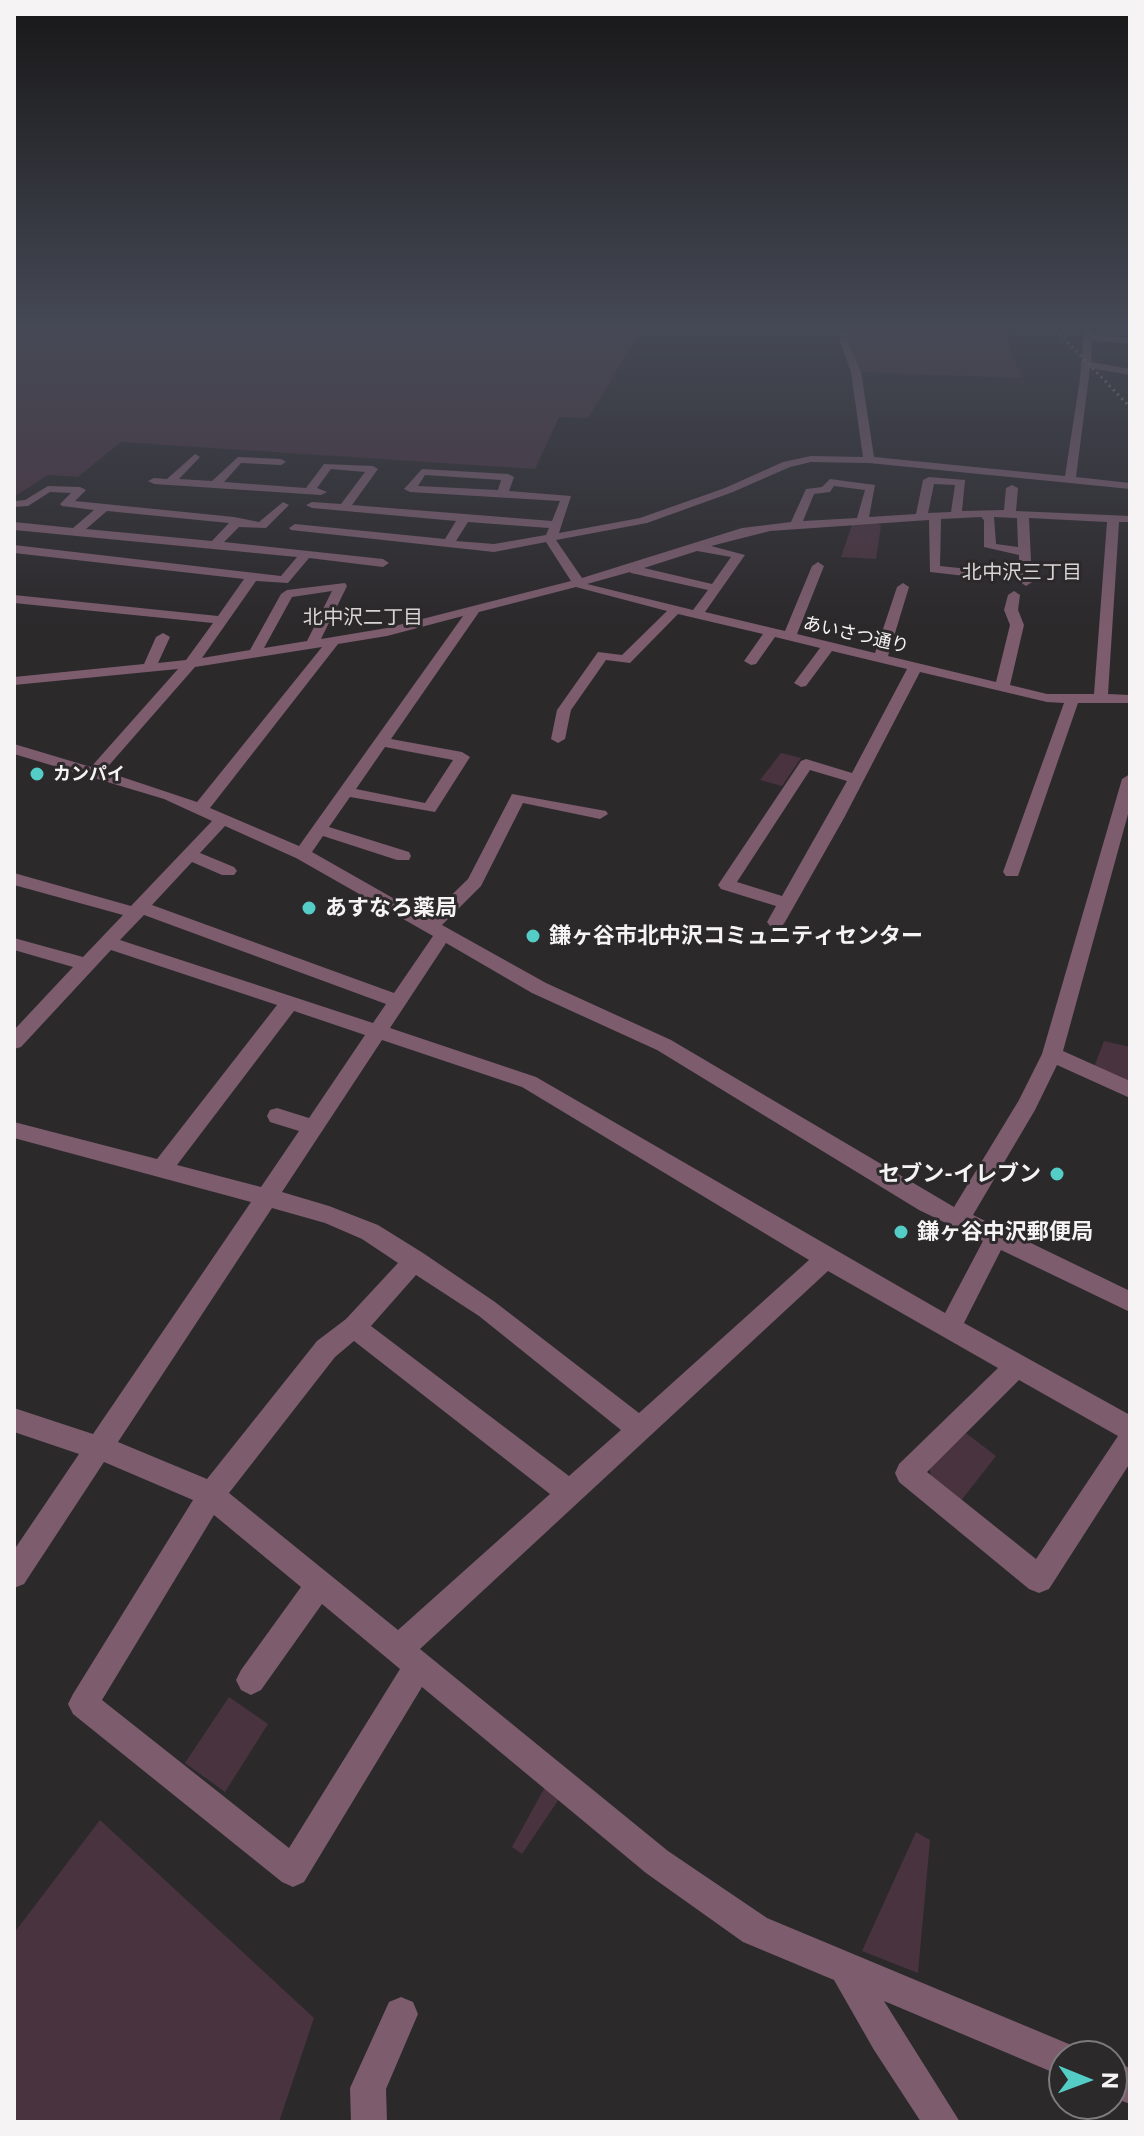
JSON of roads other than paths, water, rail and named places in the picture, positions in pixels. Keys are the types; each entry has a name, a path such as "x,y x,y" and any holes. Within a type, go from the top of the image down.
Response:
{"street":[{"path":"864,429 869,460"},
{"path":"1070,480 1077,429"},
{"path":"170,482 195,457"},
{"path":"215,485 238,460 281,462 268,479"},
{"path":"295,528 494,548 643,521 800,461 869,460 1130,486"},
{"path":"309,491 328,466 373,469 344,508"},
{"path":"502,494 508,477 422,472 410,489 567,498 550,540"},
{"path":"154,481 215,485 268,479 309,491 324,492"},
{"path":"921,518 929,480 961,482 956,514"},
{"path":"796,524 810,491 826,490 830,482 871,487 862,522"},
{"path":"1012,488 1025,552 1026,582"},
{"path":"14,504 28,503 48,489 80,490 66,504 234,520 236,523 262,526 283,505"},
{"path":"312,505 557,525"},
{"path":"76,532 104,507"},
{"path":"984,513 990,519 990,547 1025,552"},
{"path":"14,681 190,664 387,632 578,584 746,531 796,524 984,513 1110,514 1130,519"},
{"path":"1101,698 1110,514"},
{"path":"935,516 934,569 974,573"},
{"path":"448,544 464,518"},
{"path":"215,545 236,523"},
{"path":"14,526 383,563"},
{"path":"73,556 97,534"},
{"path":"550,540 579,580 578,584"},
{"path":"697,614 739,555 698,547"},
{"path":"14,549 284,580 306,554"},
{"path":"789,637 818,566"},
{"path":"631,569 715,588"},
{"path":"96,771 190,664 252,577"},
{"name":"あいさつ通り","path":"578,584 880,660 1047,698 1130,699"},
{"path":"256,654 257,646 287,594 341,586 312,644"},
{"path":"880,660 903,587"},
{"path":"1002,687 1017,625 1011,610 1014,595"},
{"path":"14,599 220,620"},
{"path":"302,854 475,609"},
{"path":"558,739 564,710 603,655 625,660 676,609"},
{"path":"751,661 771,633"},
{"path":"150,666 163,637"},
{"path":"201,808 334,640"},
{"path":"801,683 828,647"},
{"path":"776,922 915,667"},
{"path":"1012,872 1072,699"},
{"path":"347,792 429,809 462,757 382,742"},
{"path":"14,749 96,771 201,808 302,854 539,988 664,1045 958,1220 1130,1302"},
{"path":"14,768 31,754"},
{"path":"786,903 725,889 806,764 856,779"},
{"path":"958,1220 1028,1104 1052,1054 1130,779"},
{"path":"14,1574 396,1001 436,930 475,882 518,797 600,814"},
{"path":"18,1033 139,911 224,818"},
{"path":"320,830 403,856"},
{"path":"190,855 228,871"},
{"path":"14,879 139,911 396,1001"},
{"path":"108,942 485,1065 551,1093 827,1258 1130,1429"},
{"path":"14,944 87,965"},
{"path":"161,1170 290,1002"},
{"path":"1052,1054 1130,1090"},
{"path":"277,1116 312,1127"},
{"path":"14,1130 329,1215 370,1232 487,1309 640,1429"},
{"path":"949,1328 996,1238"},
{"path":"415,1260 354,1327 326,1349 211,1495 83,1704 293,1871 409,1657 570,1493 827,1258"},
{"path":"354,1327 570,1493"},
{"path":"1016,1366 908,1473 1039,1579 1130,1440"},
{"path":"14,1420 175,1476 211,1495 546,1769 574,1796 708,1900 755,1930 791,1948 1048,2052"},
{"path":"251,1680 319,1585"},
{"path":"846,1968 886,2038 942,2122"},
{"path":"369,2122 368,2088 401,2014"}],"place":[{"name":"カンパイ","path":"37,774"},
{"name":"あすなろ薬局","path":"309,908"},
{"name":"鎌ヶ谷市北中沢コミュニティセンター","path":"533,936"},
{"name":"セブン-イレブン","path":"1057,1174"},
{"name":"鎌ヶ谷中沢郵便局","path":"901,1232"}],"district":[{"name":"北中沢三丁目","path":"1022,573"},
{"name":"北中沢二丁目","path":"363,618"}]}
